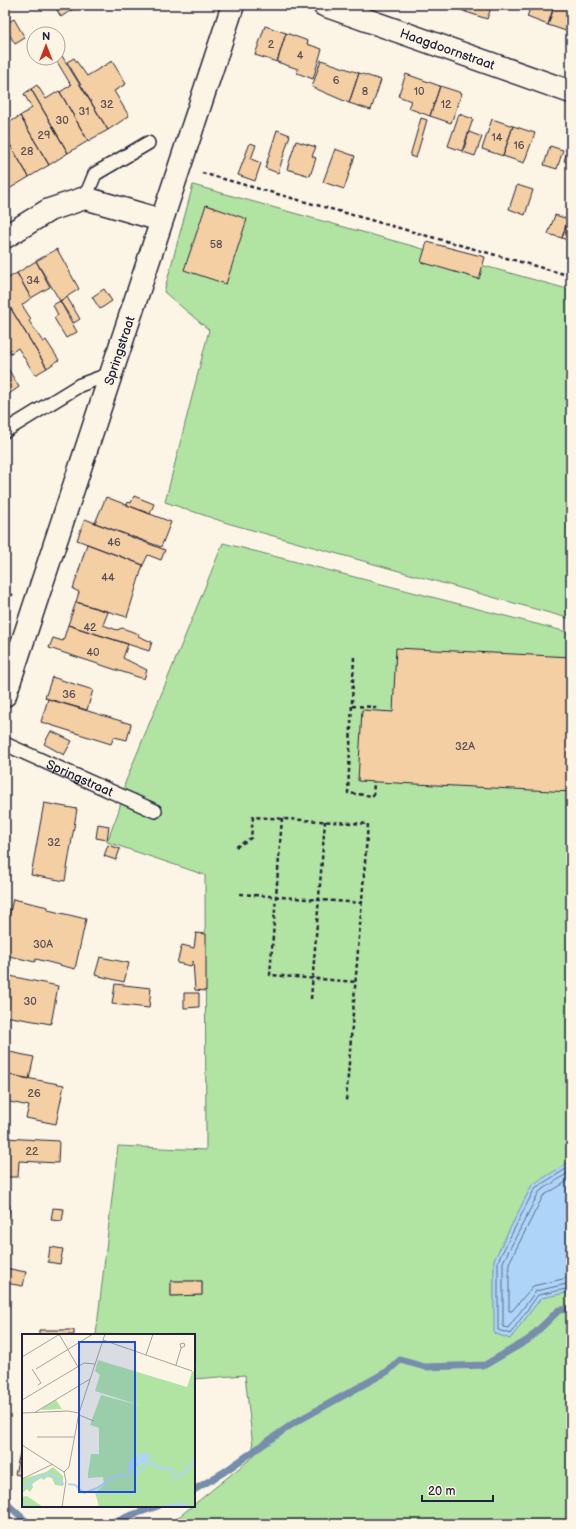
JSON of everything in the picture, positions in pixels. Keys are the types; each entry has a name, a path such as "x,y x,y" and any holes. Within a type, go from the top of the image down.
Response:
{"street":[{"name":"Springstraat","path":"5,695 233,5"},
{"name":"Haagdoornstraat","path":"324,5 571,92"},
{"path":"5,237 49,210 85,198 161,220"}],"lane":[{"path":"85,198 95,174 148,142"},
{"path":"5,431 80,385 110,374"},
{"name":"Springstraat","path":"5,744 155,811"}],"path":[{"path":"179,166 571,276"},
{"path":"354,656 348,793 373,796 374,782"},
{"path":"352,706 375,707 375,711"},
{"path":"236,847 251,838 253,817 368,824 346,1101"},
{"path":"282,818 270,975 356,982"},
{"path":"311,998 325,821"},
{"path":"240,894 362,903"}],"green space":[{"path":"193,185 571,290 571,619 227,523 165,502 209,330 164,292"},
{"path":"223,543 571,633 571,1524 170,1524 191,1507 195,1507 195,1504 254,1456 245,1375 195,1379 195,1334 96,1334 118,1146 206,1150 205,875 107,842 119,810 125,783","holes":["171,1281 202,1281 202,1295 171,1296"]}],"water":[{"path":"571,1161 571,1292 541,1298 510,1339 494,1333 494,1260 532,1185"}],"building":[{"path":"54,5 71,5 73,9 61,17"},
{"path":"447,5 468,5 466,12"},
{"path":"468,5 492,5 487,19 466,12"},
{"path":"531,5 554,5 548,25 527,17"},
{"path":"555,5 571,5 569,32 548,25"},
{"path":"14,19 25,38 15,44 5,27 5,24"},
{"path":"265,26 286,33 277,62 255,55"},
{"path":"286,33 308,41 307,44 322,49 313,79 297,73 298,69 277,62"},
{"path":"74,58 87,76 112,61 126,84 114,91 129,116 108,130 67,62"},
{"path":"321,60 359,73 349,103 312,87"},
{"path":"66,62 108,130 88,141 60,92 71,85 60,66 66,66"},
{"path":"359,73 381,80 371,110 349,103"},
{"path":"406,74 440,86 430,116 408,108 411,101 398,96"},
{"path":"37,85 46,99 59,91 60,92 88,141 68,153 31,89"},
{"path":"440,86 462,93 451,123 430,116"},
{"path":"31,89 68,153 49,165 20,116 32,108 24,94"},
{"path":"459,114 473,119 462,151 448,146"},
{"path":"20,116 49,165 29,177 5,136 5,125"},
{"path":"421,118 427,120 416,158 410,156"},
{"path":"492,119 513,126 503,156 482,149"},
{"path":"513,126 535,133 524,163 503,156"},
{"path":"277,130 290,135 278,173 265,168"},
{"path":"469,132 482,137 475,156 463,152"},
{"path":"5,136 29,177 9,189 5,183"},
{"path":"571,140 571,164 564,161"},
{"path":"296,141 316,147 312,156 316,158 310,176 287,169"},
{"path":"250,143 256,145 251,159 261,163 255,181 238,175"},
{"path":"550,146 563,150 557,169 544,165"},
{"path":"335,149 355,156 344,189 323,182"},
{"path":"517,185 533,190 525,215 509,209"},
{"path":"206,205 247,219 226,284 184,270"},
{"path":"555,215 568,219 562,238 548,234"},
{"path":"568,219 571,220 571,242 562,238"},
{"path":"427,242 485,257 479,279 421,262"},
{"path":"57,249 79,289 60,301 36,261"},
{"path":"36,261 50,287 31,298 17,273"},
{"path":"17,273 31,298 22,305 31,319 29,321 43,342 46,340 59,360 47,368 5,299 5,280"},
{"path":"104,289 112,301 100,309 92,297"},
{"path":"67,297 80,319 74,323 60,301"},
{"path":"5,299 47,368 35,375 18,348 11,353 5,344"},
{"path":"60,301 77,332 66,338 54,318 58,315 53,305"},
{"path":"7,367 19,387 9,394 5,388 5,368"},
{"path":"134,496 154,504 150,514 127,505 128,502 131,503"},
{"path":"106,497 171,522 161,547 95,523"},
{"path":"85,519 165,550 161,560 148,555 143,565 77,540"},
{"path":"87,544 143,565 127,617 76,602 79,592 73,589"},
{"path":"76,602 108,612 103,625 117,630 122,628 139,634 138,636 152,642 149,651 68,625"},
{"path":"68,625 128,644 123,658 147,670 144,679 49,648 53,638 63,641"},
{"path":"396,648 571,657 571,792 358,781 362,710 393,712"},
{"path":"52,677 93,690 87,710 45,698"},
{"path":"48,699 131,724 127,740 114,737 111,744 41,722"},
{"path":"51,731 72,741 64,755 44,744"},
{"path":"44,803 77,809 65,881 31,875"},
{"path":"98,824 109,826 107,840 96,838"},
{"path":"108,845 120,849 116,860 104,856"},
{"path":"13,899 48,907 48,910 86,919 75,969 36,959 35,962 5,955 5,932"},
{"path":"196,933 206,934 206,991 195,990 193,961 191,966 177,963 182,945 194,948"},
{"path":"100,957 129,963 124,982 95,975"},
{"path":"5,975 58,986 51,1024 5,1016"},
{"path":"115,984 151,988 149,1008 112,1004"},
{"path":"184,993 199,993 199,1007 184,1008"},
{"path":"5,1051 34,1057 29,1079 5,1074"},
{"path":"5,1074 64,1085 56,1124 26,1118 29,1106 5,1101"},
{"path":"5,1138 59,1141 58,1163 19,1161 18,1177 5,1177"},
{"path":"5,1204 10,1205 5,1236"},
{"path":"53,1208 64,1209 62,1221 51,1220"},
{"path":"50,1247 63,1249 60,1264 48,1262"},
{"path":"5,1268 26,1272 23,1286 5,1283"},
{"path":"171,1281 202,1281 202,1295 171,1296"},
{"path":"39,1330 74,1330 74,1334 39,1334"},
{"path":"22,1444 22,1476 15,1474"}],"waterway":[{"path":"195,1489 224,1472 294,1423 388,1371 400,1360 425,1367 485,1365 528,1340 559,1310 571,1309"},
{"path":"5,1502 29,1524"},
{"path":"106,1524 155,1507"}]}
